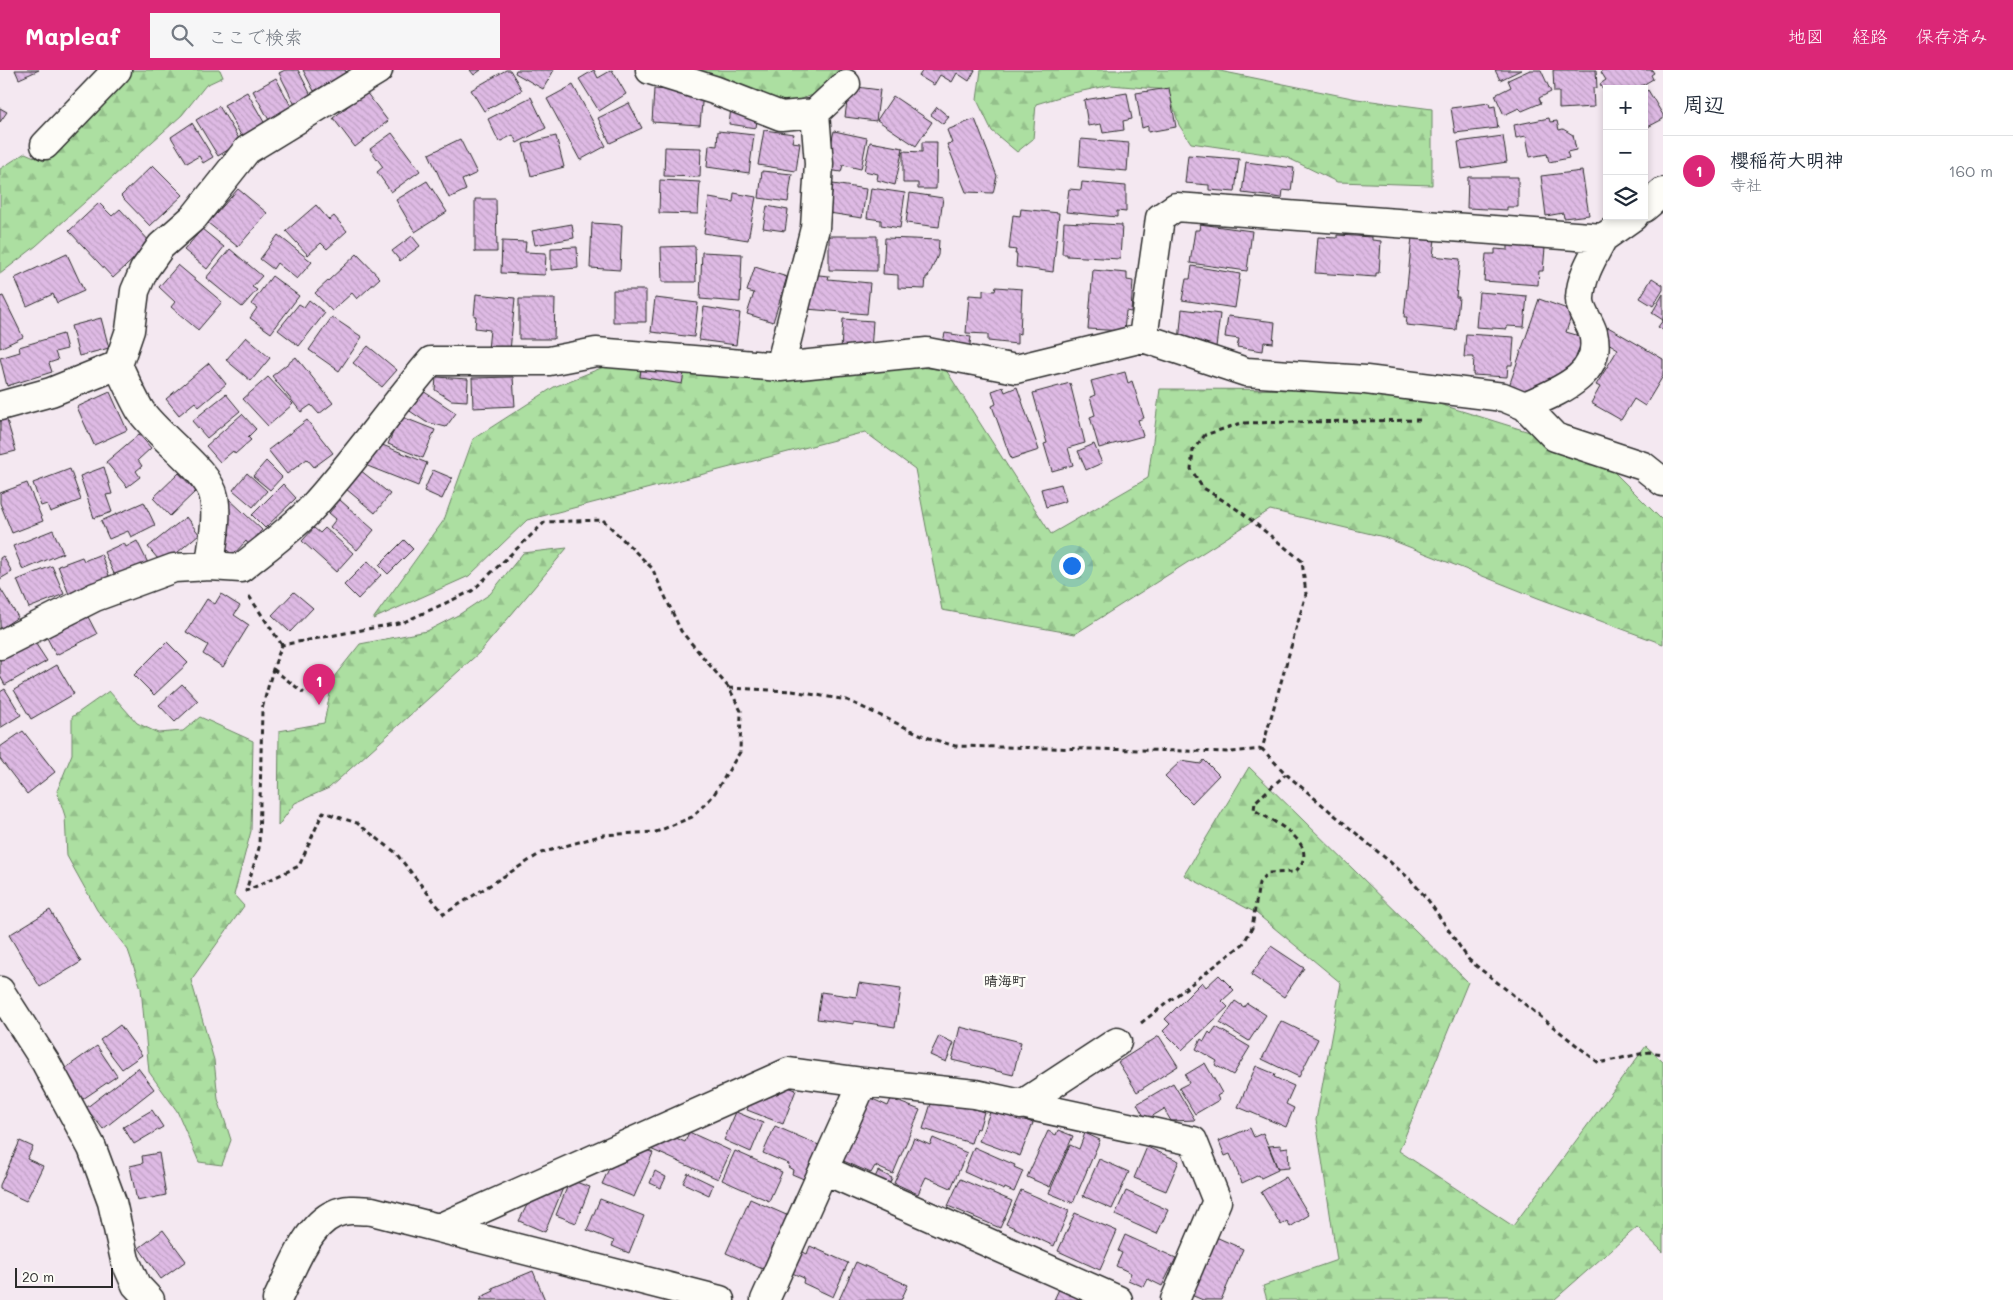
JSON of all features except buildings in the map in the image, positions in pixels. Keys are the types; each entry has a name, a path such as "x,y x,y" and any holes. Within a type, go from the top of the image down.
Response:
{"street":[{"path":"45,145 117,70"},
{"path":"210,566 214,496 194,465 166,440 141,411 118,365 130,330 136,291 144,270 161,246 194,217 247,150 378,70"},
{"path":"650,70 714,90 781,116 815,114 846,84"},
{"path":"780,367 815,228 820,164 815,114"},
{"path":"1648,205 1663,192"},
{"path":"1143,338 1160,218 1176,208 1603,238"},
{"path":"1525,406 1559,390 1587,371 1595,352 1593,333 1579,300 1585,273 1603,238 1628,220"},
{"path":"0,645 95,596 174,568 210,566 241,568 307,513 363,448 431,361 549,362 596,352 780,367 927,352 1016,368 1143,338 1246,372 1366,380 1503,397 1525,406 1555,437 1643,466 1663,482"},
{"path":"0,406 51,392 118,365"},
{"path":"0,992 46,1063 92,1148 112,1202 125,1260 136,1285 150,1300"},
{"path":"1021,1105 1117,1042"},
{"path":"439,1228 789,1072 975,1094 1193,1141 1217,1201 1175,1300"},
{"path":"765,1300 863,1082"},
{"path":"824,1170 1118,1300"},
{"path":"277,1300 310,1235 321,1222 334,1214 353,1209 439,1228 720,1300"}],"path":[{"path":"1262,750 1306,594 1302,561 1241,512 1202,487 1191,469 1193,450 1205,435 1241,423 1420,420"},
{"path":"603,520 652,568 680,631 728,688 741,710 740,752 713,796 692,817 656,832 603,835 541,853 444,914 395,852 357,824 323,812 299,866 246,891 259,848 262,709 282,645 404,622 472,591 545,522 603,520"},
{"path":"241,568 249,596 282,645"},
{"path":"273,669 304,693"},
{"path":"728,688 792,691 847,700 926,737 955,746 1231,752 1262,750 1286,774 1410,879 1428,900 1469,960 1599,1063 1649,1052 1663,1054"},
{"path":"1117,1042 1242,944 1252,928 1259,883 1268,873 1295,872 1302,866 1304,853 1299,840 1290,831 1254,810 1255,802 1286,774"}],"green space":[{"path":"131,70 220,70 223,77 206,85 182,115 36,246 0,274 0,169 25,153 44,161"},
{"path":"700,70 841,70 841,72 825,91 780,106"},
{"path":"981,70 1215,70 1357,99 1432,109 1432,185 1337,182 1286,157 1191,143 1179,125 1168,90 1111,85 1073,93 1036,104 1033,139 1017,152 992,131 977,100"},
{"path":"776,351 946,370 1051,534 1148,478 1160,389 1394,390 1594,452 1663,521 1663,644 1538,598 1384,537 1270,510 1075,634 942,610 915,469 865,432 527,520 469,576 373,619 444,520 473,439 554,387 636,354"},
{"path":"567,548 480,652 329,788 295,803 278,826 279,731 324,723 333,678 360,644 427,631 460,614 490,594 523,553"},
{"path":"109,691 137,723 158,733 183,731 200,717 253,741 251,831 234,895 244,906 191,980 214,1060 218,1099 231,1140 222,1165 199,1162 177,1111 149,1072 141,988 128,950 97,910 67,856 65,816 57,791 72,754 72,717"},
{"path":"1249,767 1468,982 1399,1151 1513,1226 1646,1046 1663,1062 1663,1252 1637,1227 1554,1300 1267,1300 1263,1286 1337,1260 1316,1120 1341,983 1256,913 1184,875"}],"place":[{"name":"櫻稲荷大明神","path":"319,705"}],"district":[{"name":"晴海町","path":"1005,981"}]}
